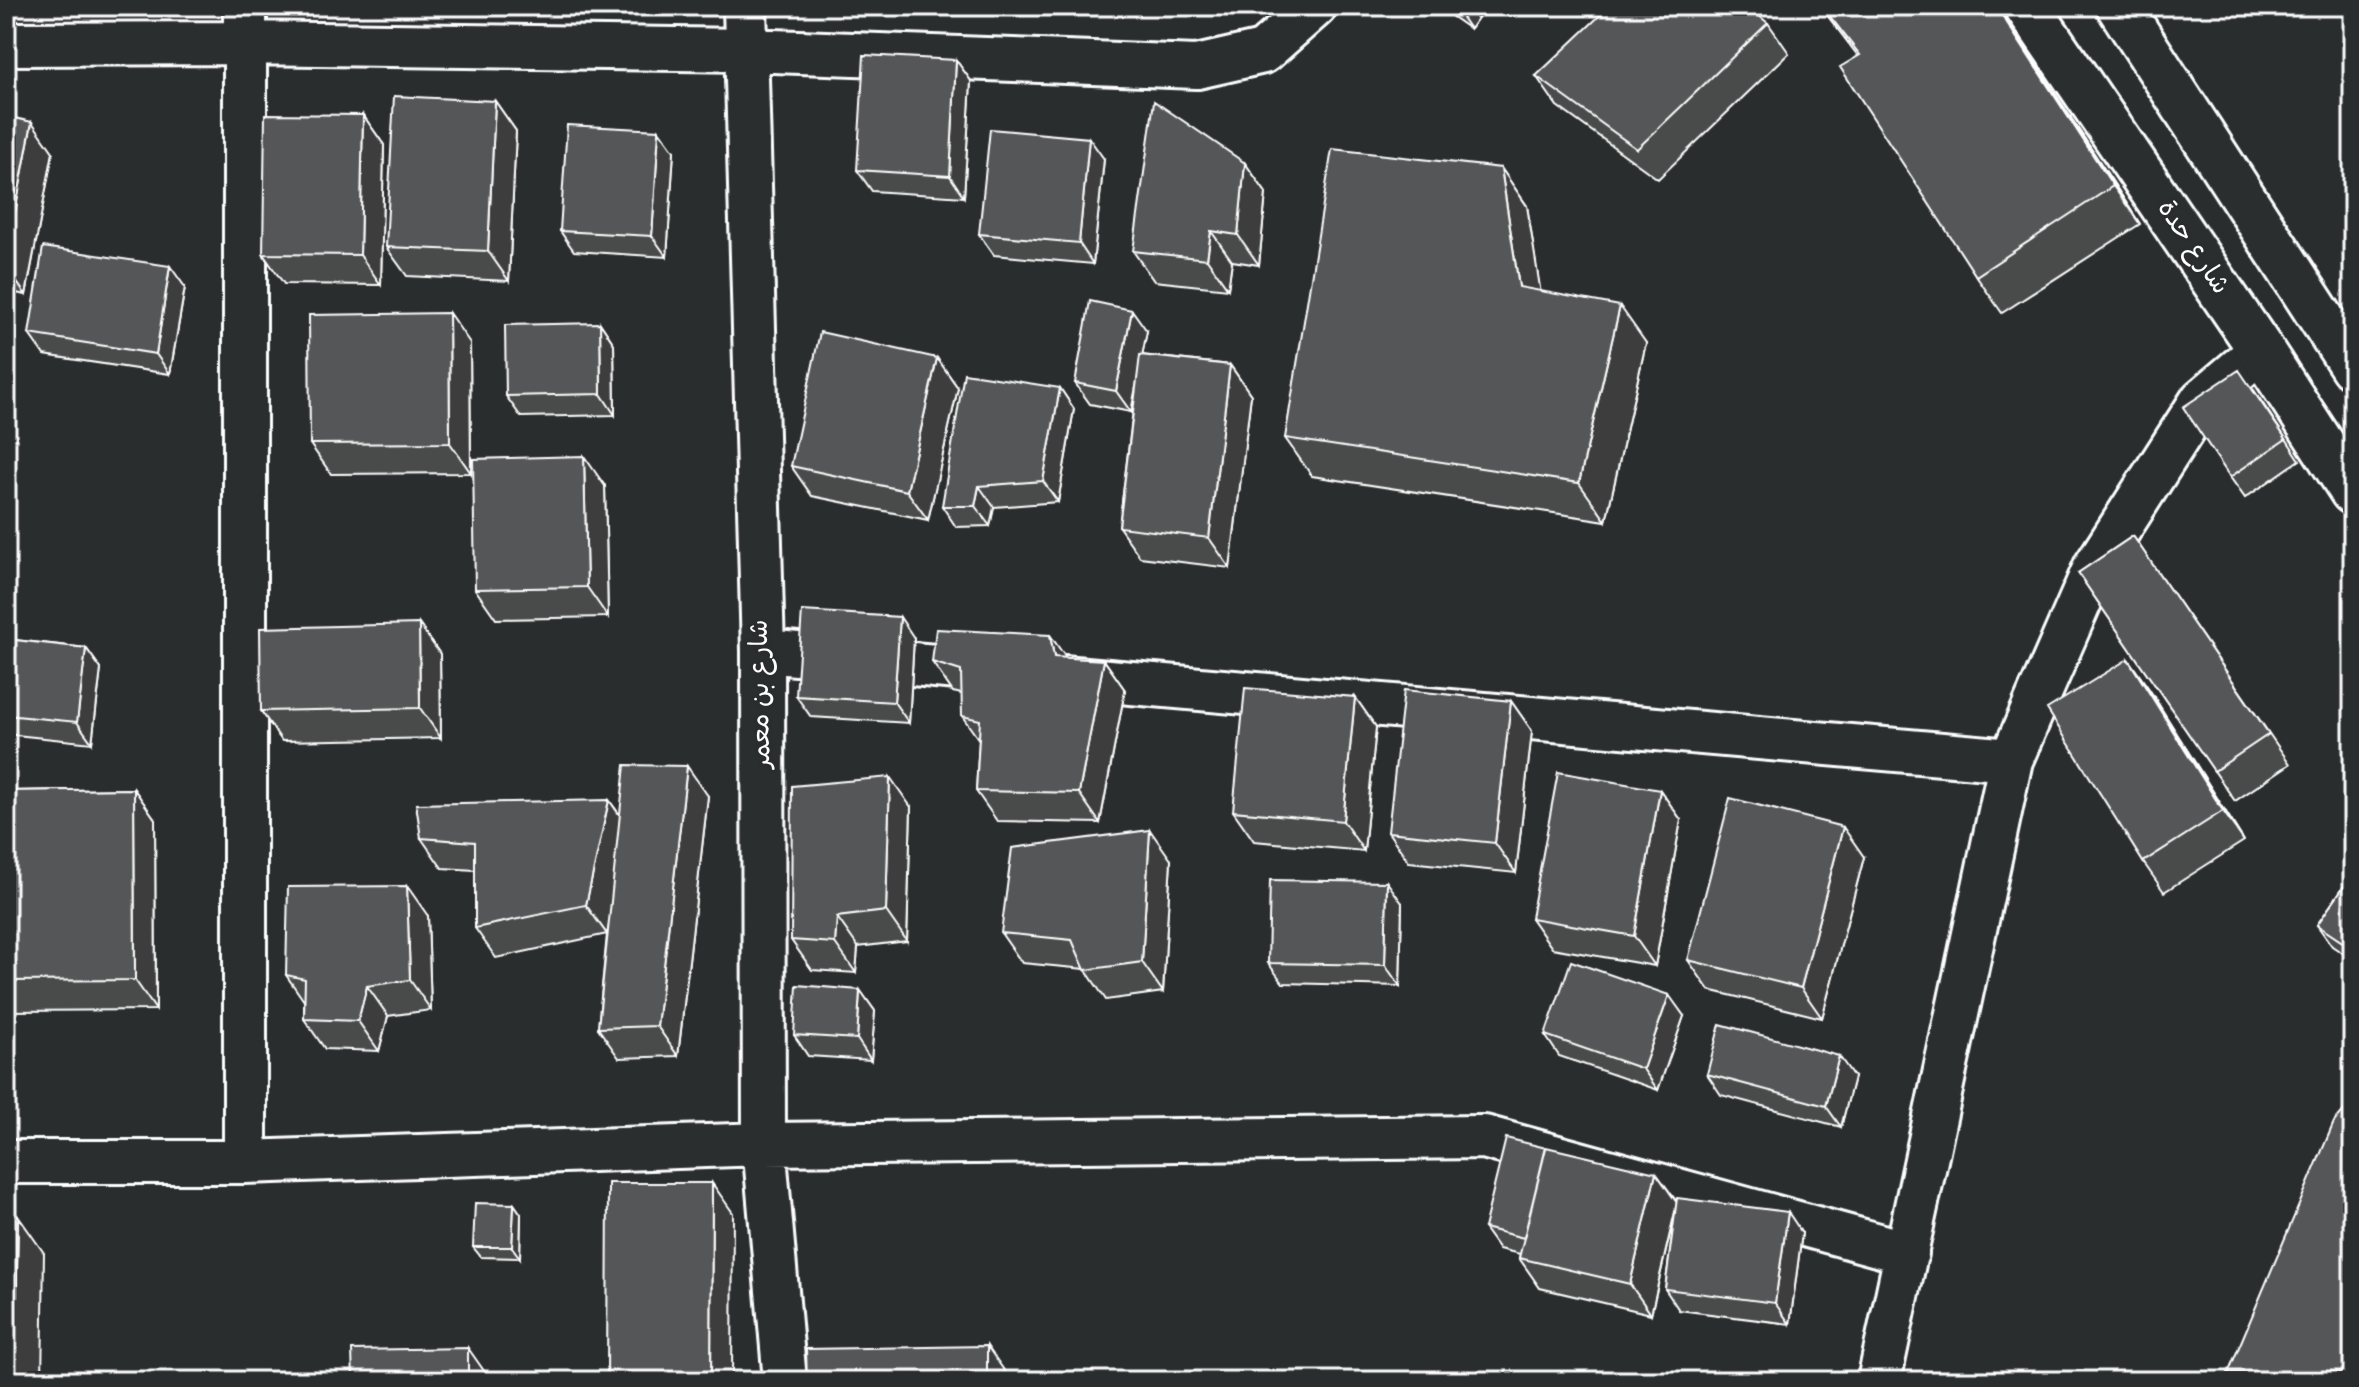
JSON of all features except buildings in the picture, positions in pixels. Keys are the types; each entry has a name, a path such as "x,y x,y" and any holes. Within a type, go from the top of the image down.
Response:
{"main road":[{"name":"شارع حدة","path":"2027,6 2261,350 2353,492"},
{"path":"2119,6 2353,367"}],"street":[{"name":"شارع بن معمر","path":"745,6 763,651 764,1144 785,1381"},
{"path":"6,44 244,24 747,50 1197,67 1263,52 1315,6"},
{"path":"244,24 245,1162"},
{"path":"1879,1381 2011,760 2095,567 2202,400 2261,350"},
{"path":"763,651 2011,760"},
{"path":"6,1162 245,1162 764,1144 1484,1137 1907,1253"}]}
